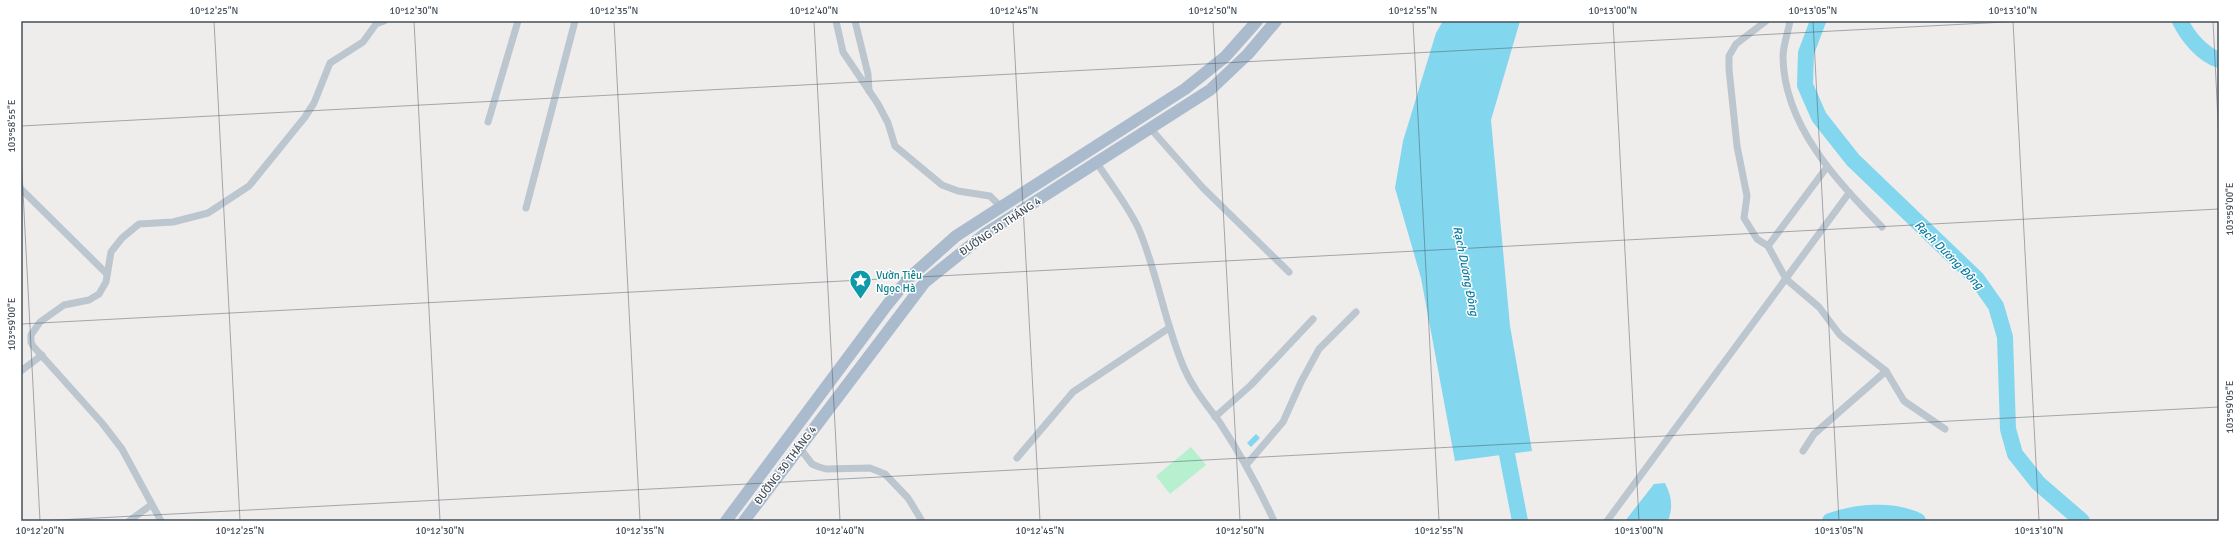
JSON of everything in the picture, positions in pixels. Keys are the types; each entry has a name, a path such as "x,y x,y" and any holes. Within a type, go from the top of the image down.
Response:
{"main road":[{"name":"ĐƯỜNG 30 THÁNG 4","path":"726,521 815,404 887,305 909,278 956,236 1002,208 1185,89 1225,56 1256,21"},
{"name":"ĐƯỜNG 30 THÁNG 4","path":"744,521 925,282 955,256 986,233 1210,90 1248,54 1276,21"},
{"path":"1089,152 1097,163"},
{"path":"887,305 899,315"},
{"path":"815,404 826,412"}],"street":[{"path":"161,521 122,449 102,423 31,342 32,335 40,322 64,305 89,300 99,294 106,282 112,252 122,238 139,224 186,220 208,213 249,186 305,117 314,103 330,63 363,42 375,22 384,21"},
{"path":"488,122 518,21"},
{"path":"526,208 575,21"},
{"path":"836,21 843,52 888,124 895,146 942,185 958,191 990,196 1002,208"},
{"path":"855,21 868,74 869,92"},
{"path":"1766,21 1736,44 1729,56 1729,70 1738,146 1747,196 1744,218 1757,239 1768,246 1786,279 1819,307 1840,335 1886,371 1904,401 1945,429"},
{"path":"1790,21 1783,56 1795,113 1827,167 1849,193 1882,227"},
{"path":"1150,128 1203,188 1289,272"},
{"path":"1097,163 1129,211 1140,232 1169,328 1184,368 1197,393 1247,464 1274,521"},
{"path":"1768,246 1827,167"},
{"path":"21,189 107,274"},
{"path":"1607,521 1849,193"},
{"path":"1247,464 1284,422 1301,382 1319,349 1356,312"},
{"path":"1215,417 1251,386 1313,319"},
{"path":"1017,458 1073,392 1169,328"},
{"path":"21,372 42,355"},
{"path":"1803,451 1814,434 1886,371"},
{"path":"799,447 812,464 819,467 870,468 881,472 892,480 908,498 922,521"},
{"path":"129,521 151,505"}],"green space":[{"path":"1191,447 1206,465 1170,494 1156,476"}],"water":[{"path":"1443,21 1520,21 1491,120 1510,326 1532,451 1455,461 1421,278 1395,188 1403,141 1436,33"},
{"path":"1256,434 1260,438 1251,447 1247,443"},
{"path":"1665,483 1671,502 1671,511 1668,521 1625,521 1654,484"}],"waterway":[{"name":"Rạch Dương Đông","path":"1818,21 1806,53 1805,85 1819,117 1853,160 1977,279 1996,306 2005,337 2008,429 2015,454 2038,483 2082,521"},
{"name":"Rạch Dương Đông","path":"2180,21 2196,44 2207,54 2219,60"},
{"name":"Rạch Dương Đông","path":"1503,434 1520,521"},
{"name":"Rạch Dương Đông","path":"1830,521 1851,515 1874,513 1897,514 1918,521"}],"place":[{"name":"Vườn Tiêu Ngọc Hà","path":"860,300"}]}
